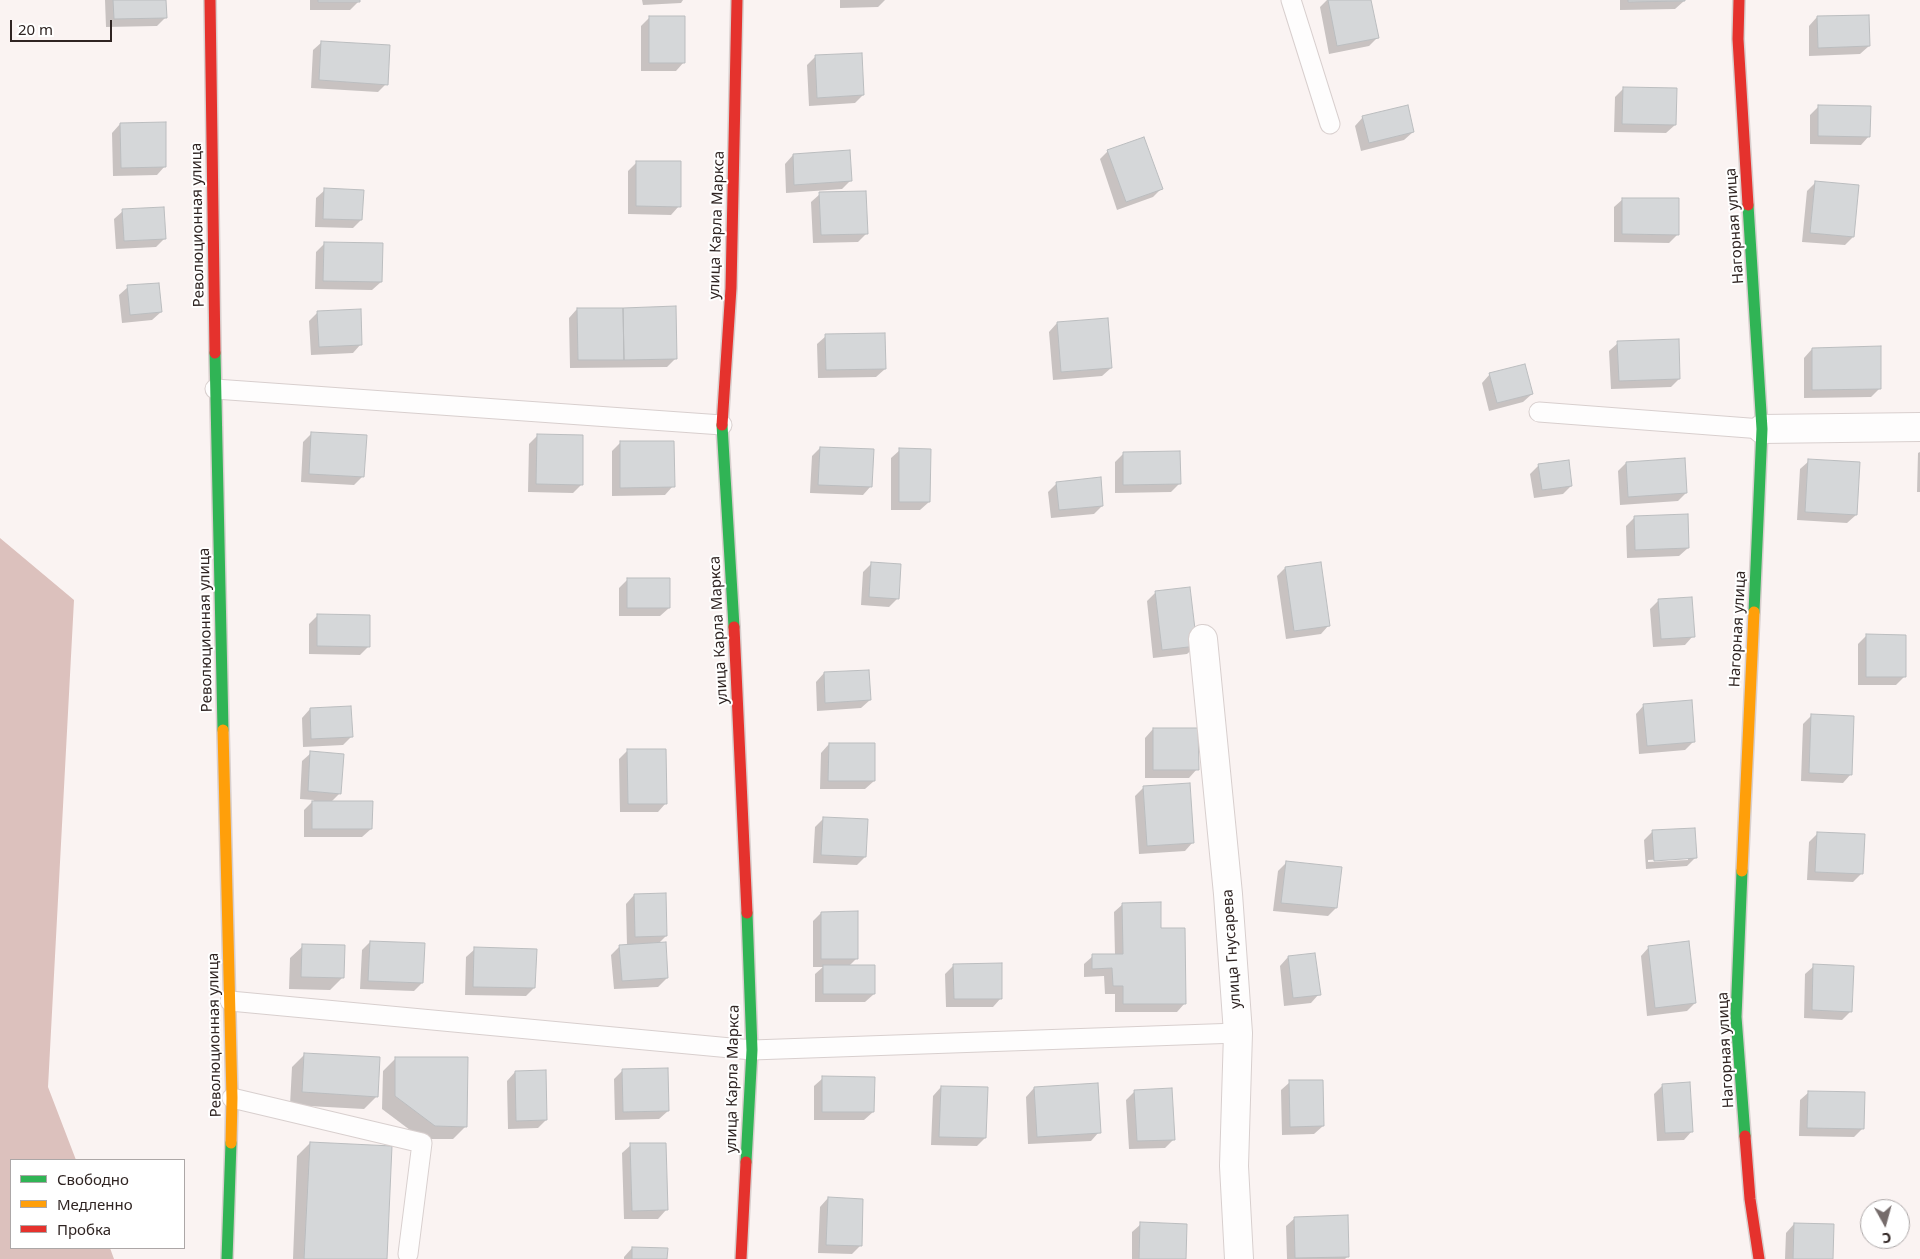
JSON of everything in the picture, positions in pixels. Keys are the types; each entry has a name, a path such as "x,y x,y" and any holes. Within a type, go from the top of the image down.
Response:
{"street":[{"name":"Революционная улица","path":"210,0 215,389 232,1098 227,1259"},
{"name":"улица Карла Маркса","path":"737,0 731,288 722,425 739,712 752,1050 741,1259"},
{"name":"Нагорная улица","path":"1739,0 1738,49 1762,429 1736,1017 1750,1199 1759,1259"},
{"path":"1762,429 1920,427"},
{"name":"улица Гнусарева","path":"1203,639 1228,894 1238,1033 1234,1166 1239,1259"}],"lane":[{"path":"1291,0 1330,124"},
{"path":"215,389 722,425"},
{"path":"1539,412 1762,429"},
{"path":"230,1001 752,1050 1238,1033"},
{"path":"232,1098 422,1143 408,1254"}],"shaded area":[{"path":"0,538 74,600 48,1087 76,1159 10,1159 10,1249 110,1249 114,1259 0,1259"}],"building":[{"path":"113,0 166,0 167,18 114,19"},
{"path":"318,0 360,0 360,2 318,2"},
{"path":"1328,0 1371,0 1379,38 1337,46"},
{"path":"1628,0 1685,0 1685,1 1628,2"},
{"path":"1869,15 1870,46 1818,48 1817,16"},
{"path":"649,16 685,16 685,63 649,63"},
{"path":"321,41 390,45 388,85 319,80"},
{"path":"862,53 864,95 817,98 815,55"},
{"path":"1623,87 1677,88 1676,125 1622,124"},
{"path":"1408,105 1414,132 1369,143 1362,116"},
{"path":"1818,105 1871,106 1870,137 1818,136"},
{"path":"166,122 166,167 121,168 120,123"},
{"path":"1144,137 1163,189 1126,202 1107,150"},
{"path":"850,150 852,181 794,185 793,154"},
{"path":"636,161 681,161 681,207 636,206"},
{"path":"1815,181 1859,185 1854,237 1810,233"},
{"path":"324,188 364,190 362,220 323,219"},
{"path":"866,191 868,234 821,235 819,192"},
{"path":"1622,198 1679,198 1679,235 1622,234"},
{"path":"164,207 166,239 124,241 122,209"},
{"path":"324,242 383,243 382,282 323,281"},
{"path":"159,283 162,312 130,315 127,285"},
{"path":"676,306 677,359 624,360 623,308"},
{"path":"577,308 623,308 624,360 578,360"},
{"path":"361,309 362,345 319,347 317,311"},
{"path":"1108,318 1112,368 1061,372 1057,322"},
{"path":"885,333 886,369 826,370 825,334"},
{"path":"1679,339 1680,379 1619,381 1617,341"},
{"path":"1881,346 1881,389 1812,390 1812,348"},
{"path":"1525,364 1533,394 1497,403 1489,373"},
{"path":"311,432 367,435 364,477 309,474"},
{"path":"537,434 583,435 583,485 536,484"},
{"path":"620,441 674,441 675,487 620,488"},
{"path":"820,447 874,449 872,487 818,485"},
{"path":"899,448 931,449 930,502 899,502"},
{"path":"1180,451 1181,484 1123,485 1123,452"},
{"path":"1685,458 1687,493 1628,497 1626,462"},
{"path":"1808,459 1860,462 1857,515 1805,512"},
{"path":"1569,460 1572,486 1542,490 1538,464"},
{"path":"1101,477 1103,506 1059,510 1056,482"},
{"path":"1688,514 1689,548 1635,550 1634,516"},
{"path":"871,562 901,564 899,599 869,597"},
{"path":"1321,562 1330,626 1294,631 1285,567"},
{"path":"627,578 670,578 670,608 627,608"},
{"path":"1190,587 1197,646 1162,650 1155,591"},
{"path":"1692,597 1695,637 1661,639 1658,599"},
{"path":"317,614 370,615 370,647 317,646"},
{"path":"1866,634 1906,635 1906,677 1866,677"},
{"path":"869,670 871,700 825,703 824,672"},
{"path":"1692,700 1695,742 1647,746 1643,704"},
{"path":"351,706 353,737 311,739 310,708"},
{"path":"1811,714 1854,716 1852,775 1809,773"},
{"path":"1153,728 1198,728 1199,770 1153,770"},
{"path":"829,743 875,743 875,781 828,781"},
{"path":"627,749 666,749 667,804 628,804"},
{"path":"310,751 344,754 341,794 308,791"},
{"path":"1190,783 1194,843 1147,846 1143,786"},
{"path":"312,801 373,801 372,829 312,829"},
{"path":"823,817 868,819 866,857 821,855"},
{"path":"1695,828 1697,858 1654,861 1652,830"},
{"path":"1817,832 1865,834 1863,874 1815,872"},
{"path":"1286,861 1342,867 1337,908 1281,903"},
{"path":"666,893 667,936 635,937 634,894"},
{"path":"1161,902 1161,928 1185,928 1186,1004 1123,1004 1123,986 1113,986 1112,968 1092,969 1092,954 1123,954 1122,903"},
{"path":"858,911 858,959 821,959 821,912"},
{"path":"370,941 425,943 423,983 368,981"},
{"path":"1689,941 1696,1003 1655,1008 1648,946"},
{"path":"666,942 668,978 622,981 619,945"},
{"path":"302,944 345,945 344,978 301,977"},
{"path":"474,947 537,949 535,988 473,987"},
{"path":"1315,953 1321,995 1293,998 1288,956"},
{"path":"1002,963 1002,999 954,999 953,964"},
{"path":"1813,964 1854,966 1852,1012 1812,1010"},
{"path":"823,965 875,965 875,994 823,994"},
{"path":"304,1053 380,1057 378,1097 302,1092"},
{"path":"395,1057 468,1057 467,1127 435,1126 395,1096"},
{"path":"668,1068 669,1111 623,1112 622,1069"},
{"path":"546,1070 547,1120 516,1121 515,1071"},
{"path":"822,1076 875,1077 874,1112 822,1112"},
{"path":"1289,1080 1323,1080 1324,1126 1290,1127"},
{"path":"1690,1082 1693,1132 1665,1133 1662,1084"},
{"path":"1098,1083 1101,1133 1037,1137 1034,1087"},
{"path":"941,1086 988,1087 986,1138 939,1137"},
{"path":"1172,1088 1175,1140 1137,1141 1134,1090"},
{"path":"1808,1091 1865,1092 1864,1129 1807,1128"},
{"path":"310,1142 392,1146 387,1259 304,1259"},
{"path":"630,1143 666,1143 668,1210 632,1211"},
{"path":"828,1197 863,1199 862,1246 826,1245"},
{"path":"1348,1215 1349,1257 1295,1258 1294,1217"},
{"path":"1140,1222 1187,1224 1186,1259 1139,1259"},
{"path":"1794,1223 1834,1224 1833,1259 1793,1259"},
{"path":"632,1247 668,1248 667,1259 632,1259"}],"traffic: fast":[{"path":"1748,205 1762,429 1754,612"},
{"path":"215,353 223,730"},
{"path":"722,425 734,627"},
{"path":"1742,871 1736,1017 1745,1136"},
{"path":"746,1162 752,1050 747,913"},
{"path":"227,1259 231,1143"}],"traffic: slow":[{"path":"1742,871 1754,612"},
{"path":"223,730 232,1098 231,1143"}],"traffic: jam":[{"path":"210,0 215,353"},
{"path":"722,425 731,288 737,0"},
{"path":"1739,0 1738,39 1748,205"},
{"path":"734,627 747,913"},
{"path":"1745,1136 1750,1199 1759,1259"},
{"path":"741,1259 746,1162"}]}
